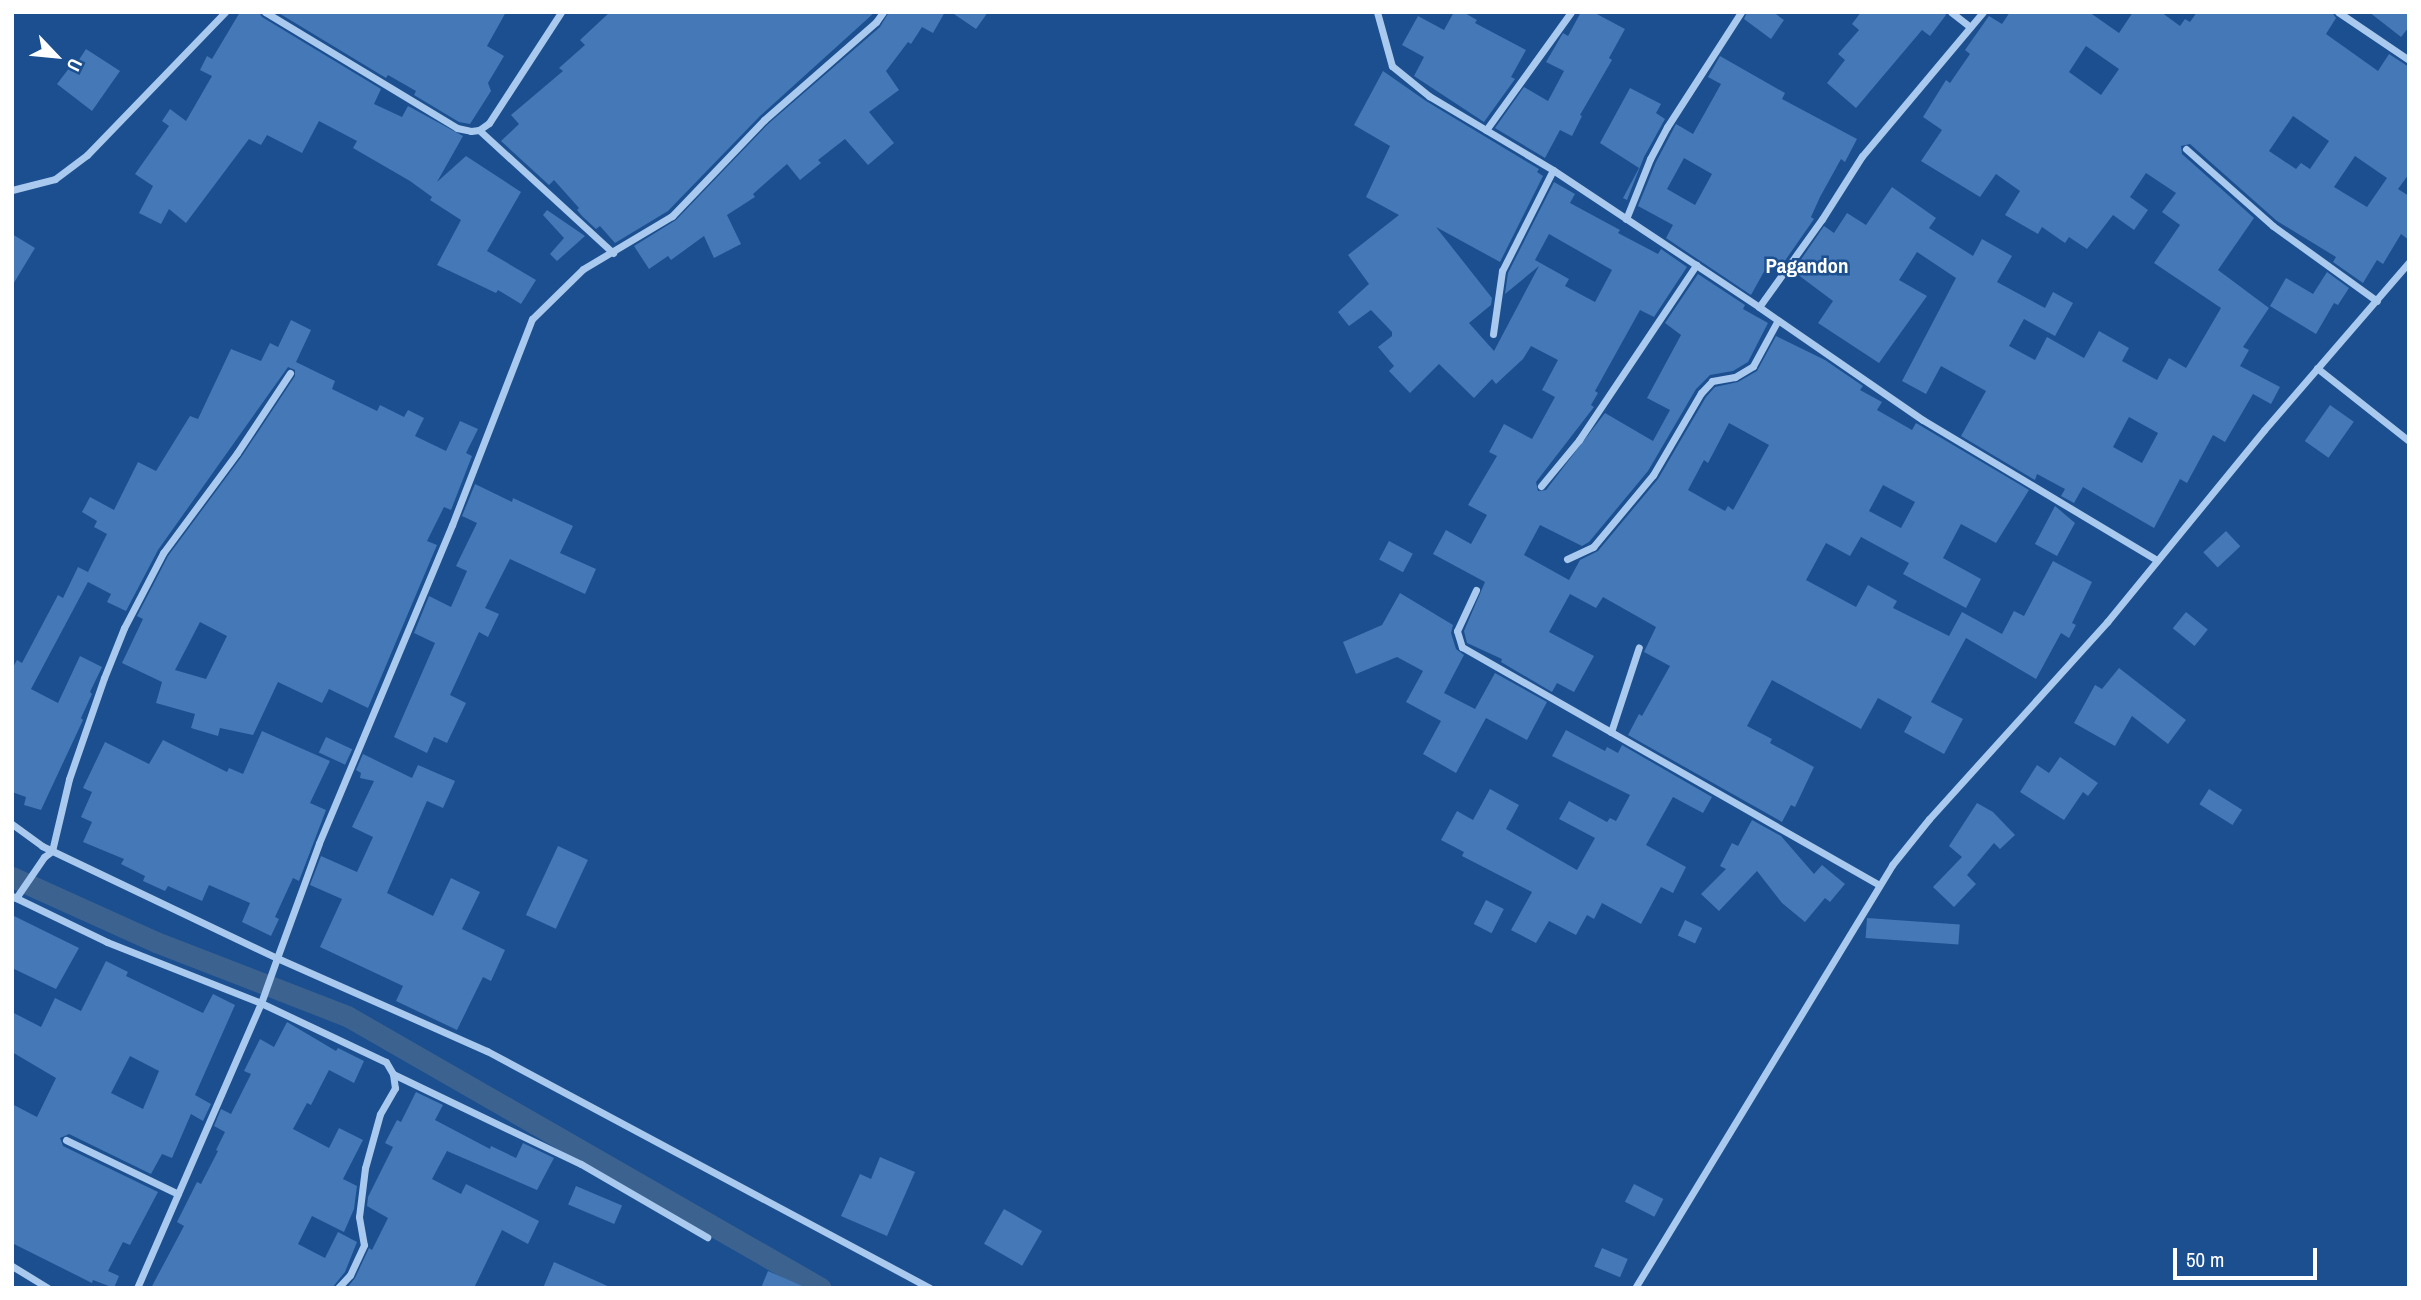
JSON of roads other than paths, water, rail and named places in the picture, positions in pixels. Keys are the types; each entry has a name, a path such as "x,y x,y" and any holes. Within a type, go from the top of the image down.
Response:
{"street":[{"path":"12,190 55,179 87,155 225,12"},
{"path":"265,12 457,128 479,130 613,253"},
{"path":"479,130 489,123 561,12"},
{"path":"137,1288 261,1003 319,843 452,525 532,319 583,269 672,216 764,120 876,22 883,12"},
{"path":"1377,12 1392,66 1429,96 1553,170 1923,420 2157,561"},
{"path":"1486,130 1571,12"},
{"path":"1626,219 1656,148 1741,12"},
{"path":"1951,12 1970,27"},
{"path":"1759,307 1822,219 1862,156 1983,12"},
{"path":"2338,12 2409,60"},
{"path":"2186,149 2273,226 2377,301"},
{"path":"1493,334 1502,271 1553,170"},
{"path":"1636,1288 1827,968 1879,885 1915,835 2019,723 2264,430 2409,262"},
{"path":"1541,486 1579,440 1696,265"},
{"path":"1567,559 1593,547 1653,475 1706,387 1712,381 1735,377 1753,366 1778,320"},
{"path":"2317,368 2409,441"},
{"path":"290,373 237,453 163,553 124,628 69,779 52,851 44,857 14,897 107,942 261,1003 386,1062 393,1074 395,1088 380,1114 365,1168 359,1217 364,1245 350,1275 338,1288"},
{"path":"1476,590 1457,631 1462,647 1879,885"},
{"path":"1611,732 1639,647"},
{"path":"12,824 52,851 277,958 487,1051 930,1288"},
{"path":"393,1074 581,1164 707,1237"},
{"path":"66,1140 178,1194"},
{"path":"12,1266 48,1288"}],"waterway":[{"path":"12,877 156,942 347,1016 821,1288"}],"district":[{"name":"Pagandon","path":"1807,266"}]}
